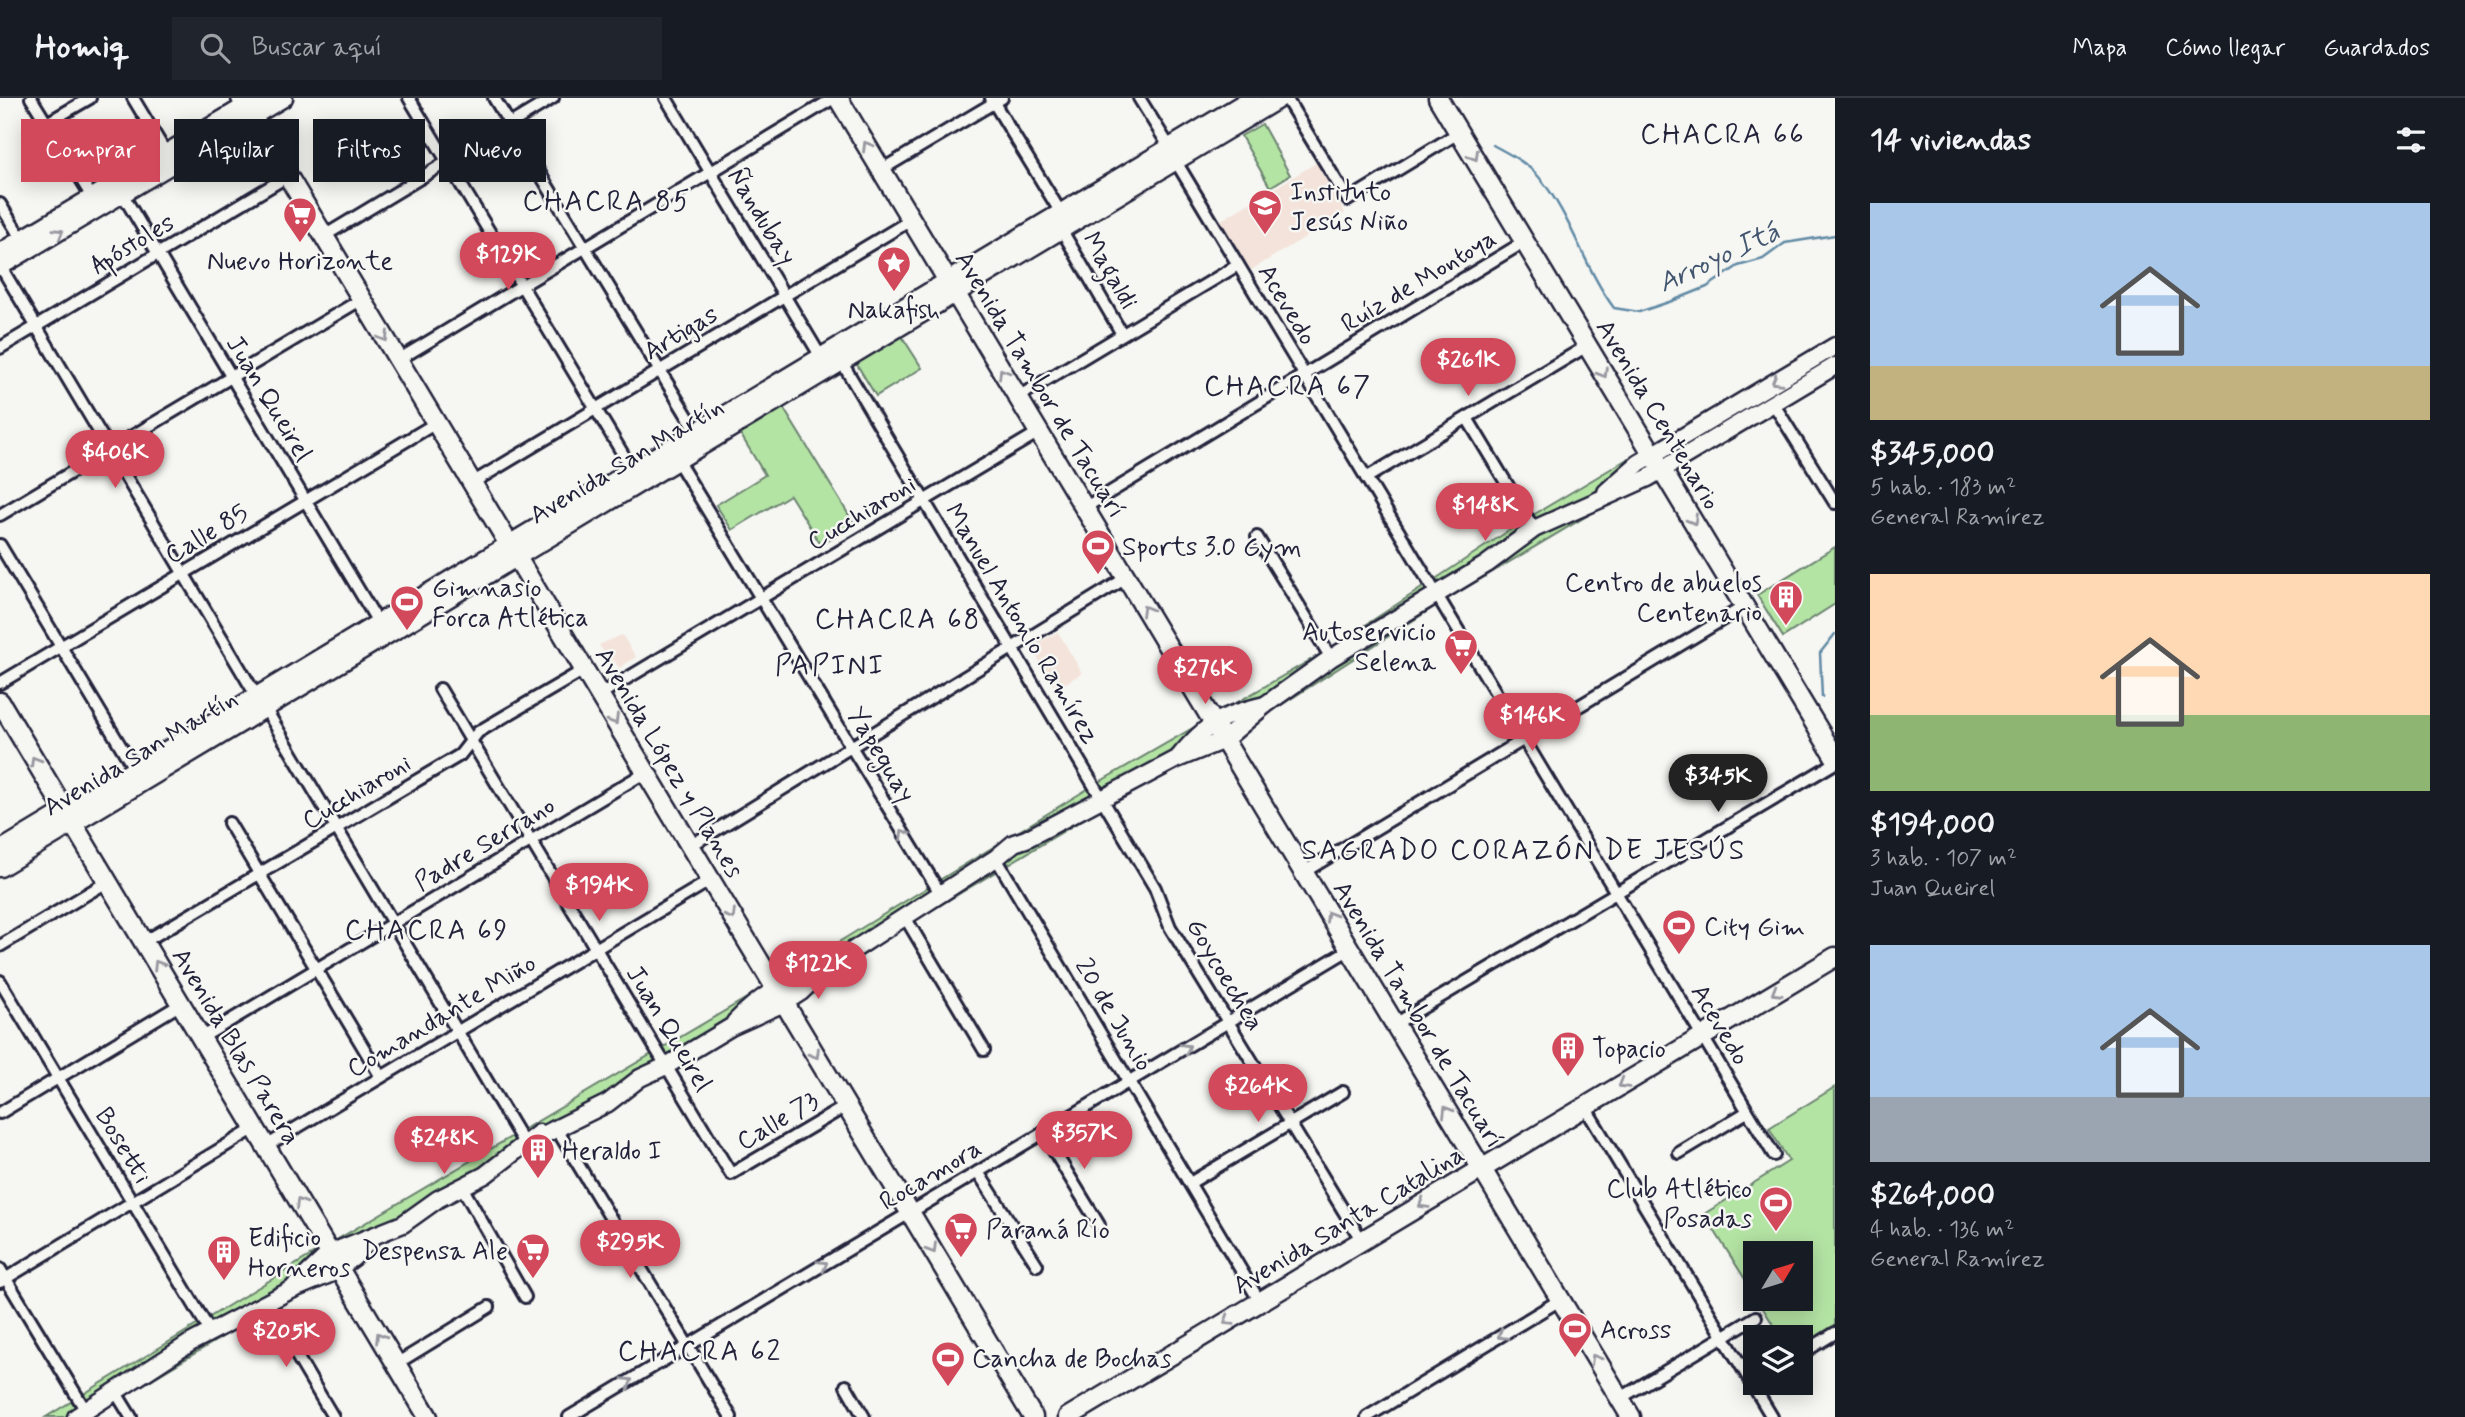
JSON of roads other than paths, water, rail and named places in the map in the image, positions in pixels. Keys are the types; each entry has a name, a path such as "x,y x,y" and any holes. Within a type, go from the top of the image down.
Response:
{"main road":[{"path":"0,267 25,245 92,197 249,105 284,98"},
{"name":"Avenida Tambor de Tacuarí","path":"836,98 1629,1416"},
{"name":"Avenida San Martín","path":"1172,154 1252,98"},
{"name":"Avenida San Martín","path":"0,867 135,770 261,702 379,624 677,460 841,360 952,287 1172,154 1279,98"},
{"name":"Avenida Centenario","path":"1438,98 1835,757"},
{"path":"0,252 25,245 123,195 249,105"},
{"name":"Avenida López y Planes","path":"292,182 1033,1417"},
{"name":"Avenida San Martín","path":"0,851 69,818 513,551 634,471 821,357 952,287"},
{"path":"81,1414 211,1333 289,1291 372,1238 403,1224 485,1175 538,1133 553,1129 608,1103 640,1078 666,1066 779,995 801,992 827,967 1002,854 1014,843 1177,759 1224,740 1265,705 1331,659 1488,564 1534,529 1594,503 1835,346"},
{"path":"1658,463 1773,403 1835,366"},
{"name":"Avenida Blas Parera","path":"0,704 428,1417"},
{"path":"1177,759 1199,733 1213,722 1229,714 1265,705"},
{"name":"Avenida Santa Catalina","path":"1068,1417 1835,957"}],"street":[{"path":"32,98 45,119"},
{"path":"54,119 90,98"},
{"path":"133,98 166,153"},
{"path":"409,98 439,149"},
{"path":"494,98 507,119"},
{"path":"518,119 553,98"},
{"name":"Ñandubay","path":"666,98 821,357"},
{"path":"398,360 836,98"},
{"name":"Acevedo","path":"1139,98 1774,1155"},
{"path":"1286,98 1348,200 1460,132"},
{"path":"881,170 995,100"},
{"name":"Magaldi","path":"995,100 1122,334"},
{"path":"324,236 439,167"},
{"path":"83,182 92,197"},
{"name":"Apóstoles","path":"0,348 278,182"},
{"path":"459,182 634,471"},
{"path":"545,182 697,432"},
{"name":"Juan Queirel","path":"123,195 379,624"},
{"path":"0,204 25,245"},
{"name":"Artigas","path":"472,483 911,220"},
{"name":"Ruíz de Montoya","path":"1084,508 1524,242"},
{"path":"1017,397 1238,265"},
{"path":"0,267 457,1032 528,1143"},
{"path":"0,515 362,299"},
{"path":"1366,478 1587,346"},
{"name":"Manuel Antonio Ramírez","path":"841,360 1103,799"},
{"path":"1773,403 1835,503"},
{"path":"1467,418 1534,529"},
{"name":"Calle 85","path":"0,683 436,423"},
{"name":"Cucchiaroni","path":"599,695 1039,432"},
{"name":"Yapeguay","path":"677,460 940,893"},
{"path":"1257,537 1331,659"},
{"path":"0,545 135,770"},
{"path":"690,846 1126,578"},
{"path":"1304,872 1745,606"},
{"name":"Cucchiaroni","path":"144,942 460,755 478,732 584,670"},
{"name":"Juan Queirel","path":"440,689 731,1174"},
{"path":"1395,1024 1835,763"},
{"name":"Padre Serrano","path":"201,1038 646,772"},
{"name":"Goycoechea","path":"1103,799 1155,888 1170,927 1362,1241"},
{"path":"229,823 381,1077"},
{"name":"20 de Junio","path":"1002,854 1129,1082 1260,1302"},
{"name":"Comandante Miño","path":"266,1146 711,880"},
{"path":"0,946 107,882"},
{"path":"905,917 984,1050"},
{"name":"Rocamora","path":"569,1417 1350,949"},
{"name":"Bosetti","path":"0,981 211,1333"},
{"path":"0,1113 181,1004"},
{"path":"1190,1183 1343,1092"},
{"name":"Calle 73","path":"731,1174 846,1106"},
{"path":"1585,1107 1772,1417"},
{"path":"1679,1153 1747,1112"},
{"path":"81,1414 2,1276 255,1128"},
{"path":"553,1129 731,1417"},
{"path":"1043,1133 1099,1225"},
{"path":"978,1172 1037,1265"},
{"path":"462,1187 525,1297"},
{"path":"1367,1417 1560,1300"},
{"path":"266,1304 333,1417"},
{"path":"396,1364 489,1307"},
{"path":"1619,1399 1756,1317"},
{"path":"1813,1347 1832,1335 1835,1347"},
{"path":"846,1386 864,1417"},
{"path":"115,1391 131,1417"}],"waterway":[{"name":"Arroyo Itá","path":"1493,145 1528,167 1550,191 1594,276 1614,308 1639,312 1707,287 1738,266 1763,259 1785,243 1835,235"},
{"path":"1822,697 1820,653 1835,634"}],"place":[{"name":"Instituto Jesús Niño","path":"1265,236"},
{"name":"Nuevo Horizonte","path":"300,244"},
{"name":"Nakafish","path":"894,293"},
{"name":"Sports 3.0 Gym","path":"1098,576"},
{"name":"Centro de abuelos Centenario","path":"1786,627"},
{"name":"Gimnasio Forca Atlética","path":"407,632"},
{"name":"Autoservicio Selena","path":"1461,676"},
{"name":"City Gim","path":"1679,956"},
{"name":"Topacio","path":"1568,1078"},
{"name":"Heraldo I","path":"538,1180"},
{"name":"Club Atlético Posadas","path":"1776,1233"},
{"name":"Paraná Río","path":"961,1259"},
{"name":"Despensa Ale","path":"533,1280"},
{"name":"Edificio Horneros","path":"224,1282"},
{"name":"Across","path":"1575,1359"},
{"name":"Cancha de Bochas","path":"948,1388"}],"district":[{"name":"CHACRA 66","path":"1723,133"},
{"name":"CHACRA 85","path":"607,200"},
{"name":"CHACRA 67","path":"1288,385"},
{"name":"CHACRA 68","path":"898,618"},
{"name":"PAPINI","path":"830,664"},
{"name":"SAGRADO CORAZÓN DE JESÚS","path":"1524,849"},
{"name":"CHACRA 69","path":"427,929"},
{"name":"CHACRA 62","path":"700,1350"}]}
